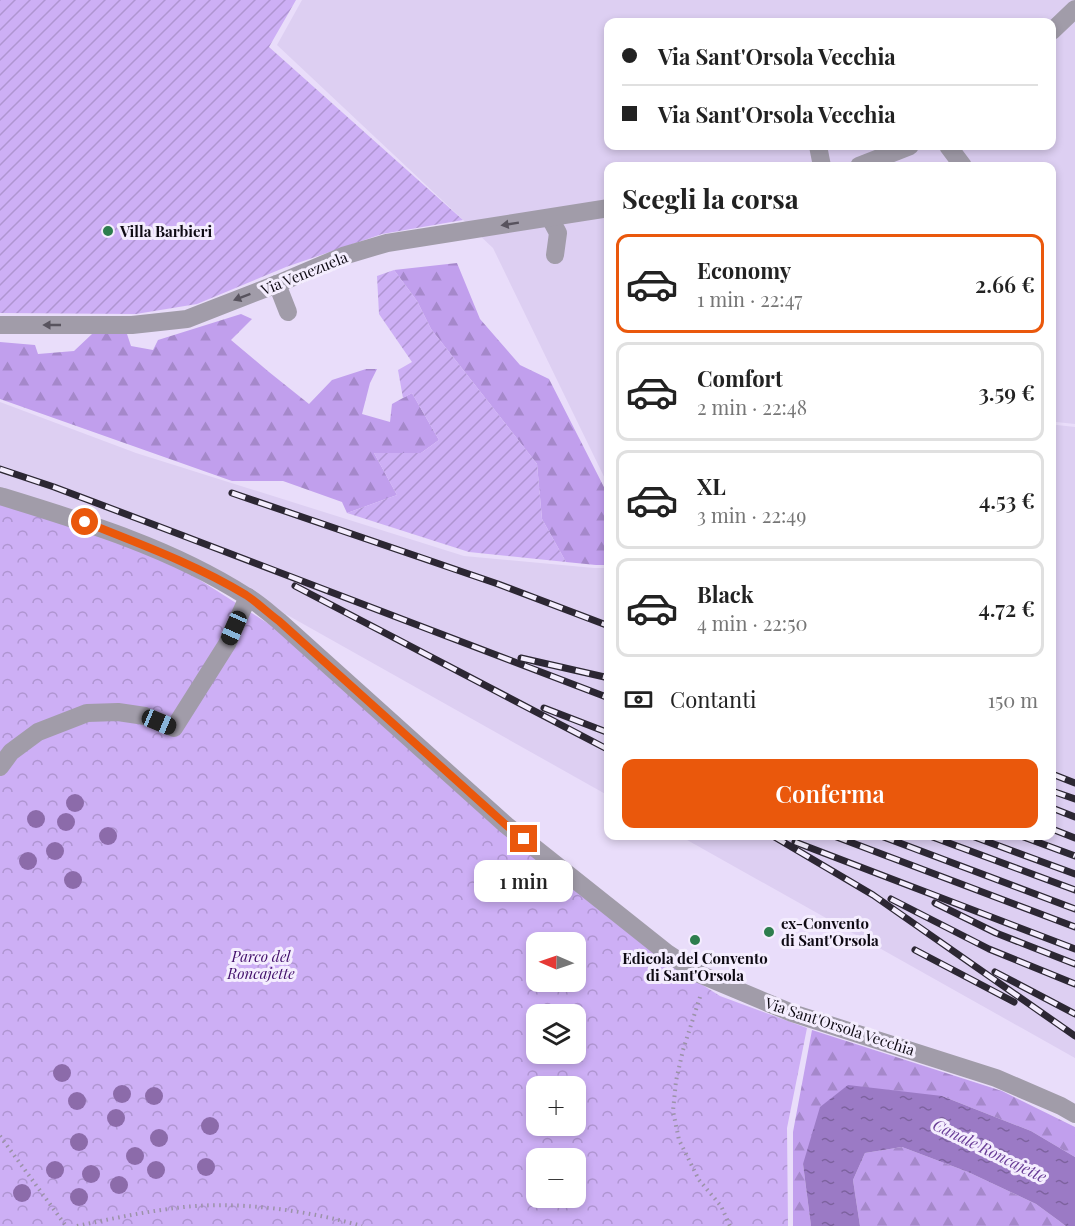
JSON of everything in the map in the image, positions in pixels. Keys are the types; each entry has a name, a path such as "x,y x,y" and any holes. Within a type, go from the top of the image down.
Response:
{"street":[{"path":"1056,27 1075,9"},
{"path":"869,162 900,150"},
{"name":"Via Venezuela","path":"0,325 132,325 187,319 343,256 387,243 604,209"},
{"path":"550,218 558,233 555,255"},
{"path":"278,284 288,312"},
{"name":"Via Sant'Orsola Vecchia","path":"0,496 85,522 168,554 248,597 279,621 506,825 667,953 699,974 792,1013 996,1078 1075,1114"},
{"path":"0,767 11,752 38,732 87,712 118,712 145,716 174,728 227,644 248,597"}],"path":[{"path":"709,978 683,1050 676,1081 673,1111 679,1140 699,1180 721,1206 730,1226"},
{"path":"0,1136 66,1226"},
{"path":"77,1226 179,1207 232,1205 306,1213 362,1226"}],"shaded area":[{"path":"302,0 1075,0 1075,424 1056,422 1056,162 604,162 604,477 493,248 277,45"},
{"path":"0,402 136,453 464,556 604,568 604,793 168,548 0,492"},
{"path":"1056,425 1075,427 1075,1058 687,840 1056,840"}],"green space":[{"path":"0,0 296,0 269,47 463,220 382,234 286,267 197,304 136,314 0,313"},
{"path":"457,263 480,319 520,365 549,379 604,487 604,565 566,562 542,519 537,464 431,329 417,301 394,270"},
{"path":"394,270 417,301 431,329 537,464 542,519 566,562 469,552 347,513 397,495 374,453 421,453 439,440 412,393 403,398 398,370 412,362 379,314 377,276"},
{"path":"241,314 252,319 231,340 309,404 332,380 366,369 377,369 370,383 362,414 390,422 392,404 412,393 439,440 421,453 374,453 397,495 347,513 342,502 283,481 232,481 0,399 0,342 35,345 38,354 74,351 92,334 127,334 131,346 153,350 158,340"},
{"name":"Parco del Roncajette","path":"0,502 167,559 272,626 666,962 720,996 807,1028 787,1128 788,1226 0,1226"},
{"path":"812,1030 1002,1091 1075,1127 1075,1157 1031,1131 942,1096 803,1164 811,1226 793,1226 793,1132"},
{"path":"902,1147 968,1172 1036,1204 1066,1226 860,1226 853,1180 865,1153"}],"water":[{"name":"Canale Roncajette","path":"848,1085 942,1096 1031,1131 1075,1157 1075,1226 1066,1226 1036,1204 968,1172 902,1147 865,1153 853,1180 860,1226 811,1226 803,1164 820,1107"}],"railway":[{"path":"0,469 54,487 604,696"},
{"path":"232,493 498,584 604,624"},
{"path":"295,586 604,747"},
{"path":"521,658 604,677"},
{"path":"544,708 604,731"},
{"path":"1056,776 1075,783"},
{"path":"1056,792 1075,799"},
{"path":"1056,810 1075,817"},
{"path":"1056,831 1075,838"},
{"path":"780,840 873,895 1075,1036"},
{"path":"845,840 1075,927"},
{"path":"892,840 1075,909"},
{"path":"941,840 1075,890"},
{"path":"983,840 1075,874"},
{"path":"1032,840 1075,856"},
{"path":"795,842 1075,949"},
{"path":"891,899 989,949 1075,984"},
{"path":"935,903 996,933 1075,964"},
{"path":"915,950 1014,1002"},
{"path":"995,972 1075,1014"}],"place":[{"name":"Villa Barbieri","path":"108,231"},
{"name":"ex-Convento di Sant'Orsola","path":"769,932"},
{"name":"Edicola del Convento di Sant'Orsola","path":"695,940"}],"route":[{"path":"85,522 168,554 248,597 279,621 524,839"}]}
